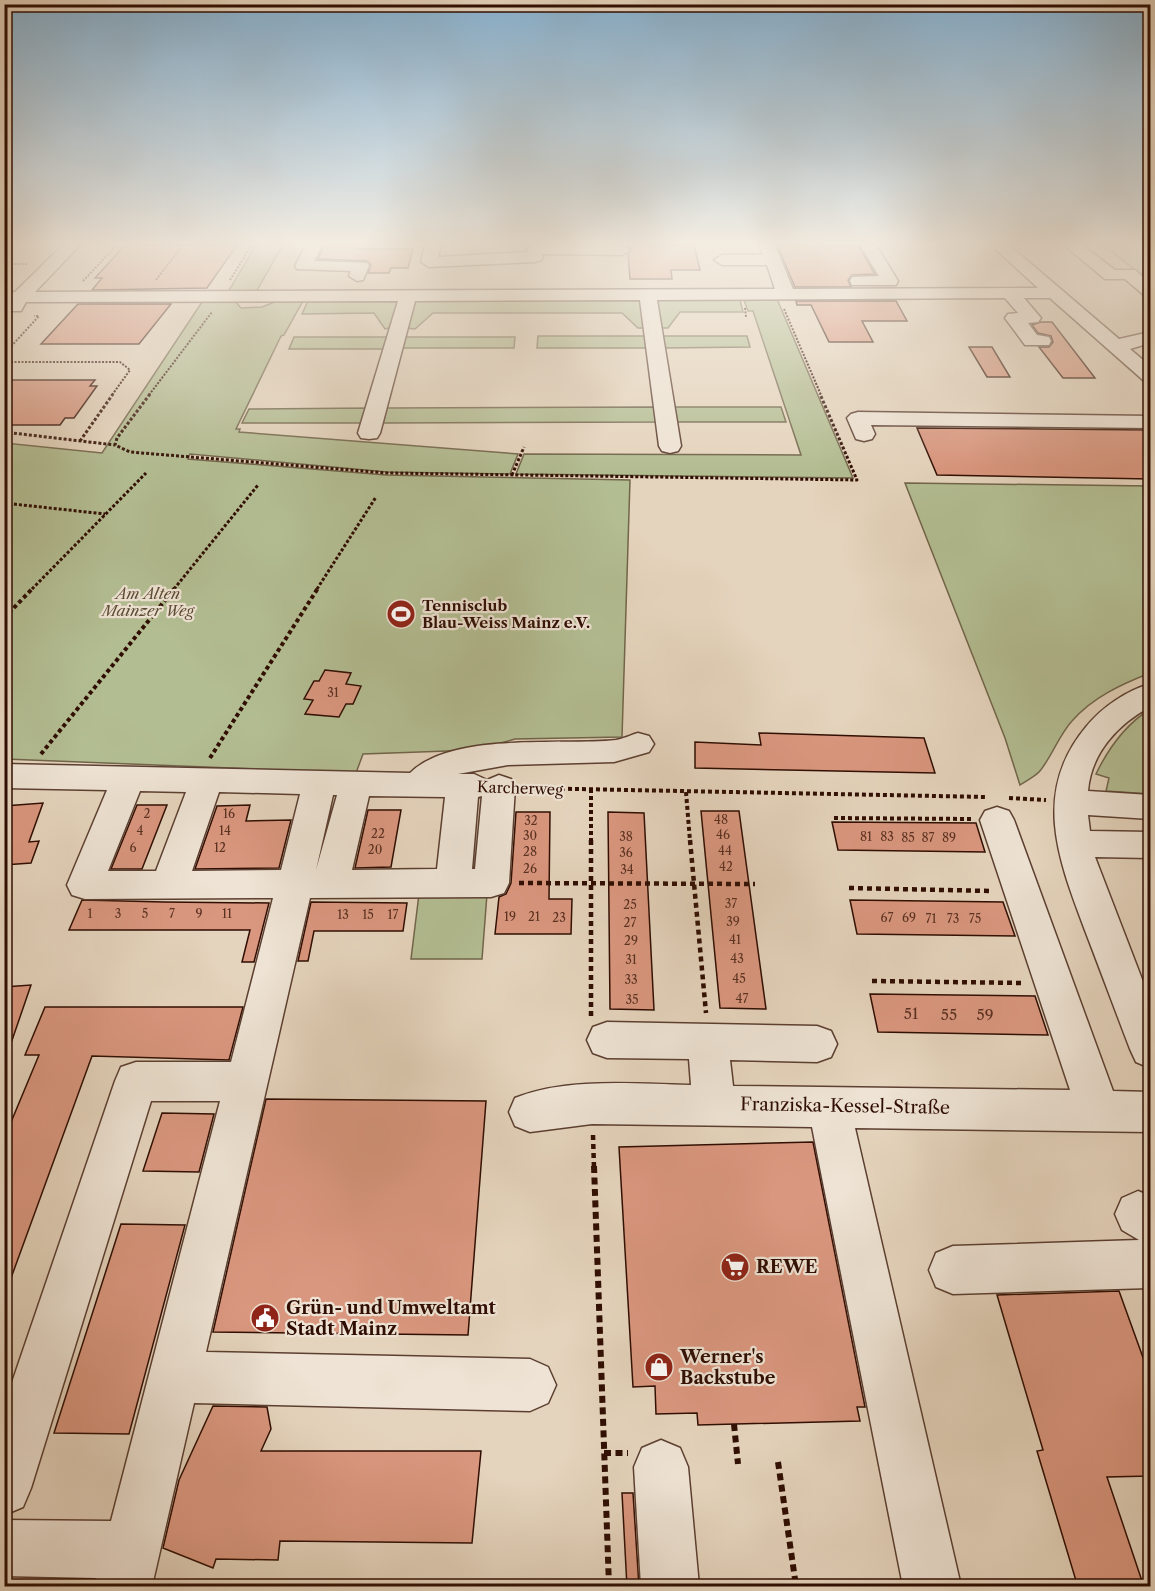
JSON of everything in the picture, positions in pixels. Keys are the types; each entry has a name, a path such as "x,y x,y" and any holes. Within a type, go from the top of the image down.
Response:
{"street":[{"path":"369,433 401,319"},
{"path":"652,319 670,446"},
{"path":"1015,319 1032,341 1042,341"},
{"path":"1085,319 1150,376"},
{"path":"1115,345 1150,337"},
{"path":"864,434 858,418 1150,422"},
{"path":"1150,694 1122,710 1087,747 1079,761 1069,817 1073,844 1082,874 1150,1049"},
{"path":"418,785 432,771 470,759 525,753 614,751 638,744"},
{"name":"Karcherweg","path":"14,776 479,786"},
{"path":"129,777 85,885 491,883 479,786"},
{"path":"169,885 202,779"},
{"path":"314,884 319,783"},
{"path":"4,1548 128,1568 247,1082 314,884 356,783"},
{"path":"453,883 479,786"},
{"path":"1070,802 1150,807"},
{"path":"999,805 1022,891 1098,1110"},
{"path":"1073,844 1150,845"},
{"path":"599,1031 708,1041 817,1044"},
{"path":"708,1041 714,1105"},
{"path":"4,1488 136,1081 247,1082"},
{"name":"Franziska-Kessel-Straße","path":"530,1112 592,1104 1150,1112"},
{"path":"829,1106 932,1587"},
{"path":"953,1270 1150,1264"},
{"path":"175,1377 530,1385"},
{"path":"661,1467 670,1587"}],"path":[{"path":"4,354 36,319"},
{"path":"115,445 117,438 207,319"},
{"path":"4,432 115,445 130,452 387,473 857,480 795,319"},
{"path":"4,362 120,362 130,370 80,441"},
{"path":"512,476 524,447"},
{"path":"4,618 146,473"},
{"path":"14,776 258,485"},
{"path":"202,779 376,497"},
{"path":"4,503 106,514"},
{"name":"Karcherweg","path":"479,786 999,805 1036,798"},
{"path":"591,789 590,883 599,1031"},
{"path":"686,792 708,1041"},
{"path":"834,818 999,805"},
{"path":"491,883 754,884"},
{"path":"849,888 1022,891"},
{"path":"872,981 1054,984"},
{"path":"592,1104 609,1587"},
{"path":"734,1425 738,1464"},
{"path":"778,1462 796,1587"}],"green space":[{"name":"Am Alten Mainzer Weg","path":"191,319 293,319 284,335 281,336 236,429 240,429 239,432 518,454 510,474 387,472 190,454 188,459 386,475 630,480 622,737 515,739 476,750 363,754 356,773 5,759 5,443 102,453"},
{"path":"378,319 395,319 393,327 385,329"},
{"path":"409,319 426,319 415,329 406,328"},
{"path":"629,319 643,319 644,328 638,328"},
{"path":"658,319 675,319 668,328 659,328"},
{"path":"756,319 786,319 853,478 516,474 524,454 801,455"},
{"path":"538,336 646,336 648,348 537,348"},
{"path":"661,336 747,336 750,347 663,348"},
{"path":"294,337 390,337 386,349 289,349"},
{"path":"404,337 515,337 514,348 401,348"},
{"path":"656,407 657,422 382,423 386,408"},
{"path":"671,407 781,407 786,422 674,422"},
{"path":"369,408 364,423 242,423 249,409"},
{"path":"905,483 1150,486 1150,673 1108,692 1080,712 1067,727 1039,772 1020,785 1005,738"},
{"path":"1150,709 1150,794 1106,791 1109,778 1096,774 1101,764 1125,729"},
{"path":"419,894 487,894 482,959 411,959"}],"building":[{"path":"64,319 159,319 139,344 41,344"},
{"path":"818,319 907,321 862,321 873,342 829,342"},
{"path":"1052,322 1095,378 1063,378 1039,347 1049,347 1053,342 1051,336 1038,333 1032,325"},
{"path":"969,347 992,347 1010,377 987,377"},
{"path":"13,380 95,380 90,386 97,386 74,418 65,418 60,425 4,425 4,390"},
{"path":"917,428 1150,430 1150,479 937,475"},
{"path":"325,670 351,673 346,684 361,686 353,704 346,704 339,717 305,714 313,700 304,699 314,681 319,681"},
{"path":"759,733 924,738 935,773 695,768 695,742 761,745"},
{"path":"43,803 29,842 39,841 31,863 4,865 4,806"},
{"path":"137,805 167,805 142,869 111,869"},
{"path":"250,805 246,821 291,820 279,868 195,869 217,806"},
{"path":"368,810 401,810 391,867 355,868"},
{"path":"701,811 739,811 766,1009 720,1008"},
{"path":"516,812 550,812 549,899 572,899 571,934 495,934 499,897 506,894 511,883"},
{"path":"608,812 644,813 654,1010 610,1009"},
{"path":"832,822 976,823 985,852 838,850"},
{"path":"82,900 269,903 254,962 242,962 250,930 69,930"},
{"path":"850,900 1003,902 1015,936 857,934"},
{"path":"311,902 407,903 403,931 314,931 308,961 298,961"},
{"path":"31,985 8,1052 4,1052 4,987"},
{"path":"870,994 1035,996 1048,1035 878,1032"},
{"path":"45,1007 243,1007 229,1060 92,1056 7,1289 4,1289 4,1139 39,1055 25,1055"},
{"path":"266,1099 486,1101 468,1335 213,1332"},
{"path":"162,1113 214,1114 199,1172 143,1171"},
{"name":"REWE","path":"813,1142 865,1407 857,1407 860,1421 698,1425 697,1413 656,1414 655,1386 633,1387 619,1147"},
{"path":"121,1224 185,1225 129,1434 54,1433"},
{"path":"1119,1291 1150,1377 1150,1476 1107,1477 1144,1587 1077,1584 1037,1451 1043,1450 997,1295"},
{"path":"213,1406 267,1407 271,1429 261,1451 481,1451 472,1543 280,1541 278,1560 216,1559 213,1568 163,1548 179,1480"},
{"path":"622,1493 633,1493 639,1587 627,1587"}],"place":[{"name":"Tennisclub Blau-Weiss Mainz e.V.","path":"401,614"},
{"name":"REWE","path":"735,1267"},
{"name":"Grün- und Umweltamt Stadt Mainz","path":"265,1318"},
{"name":"Werner's Backstube","path":"659,1367"}]}
